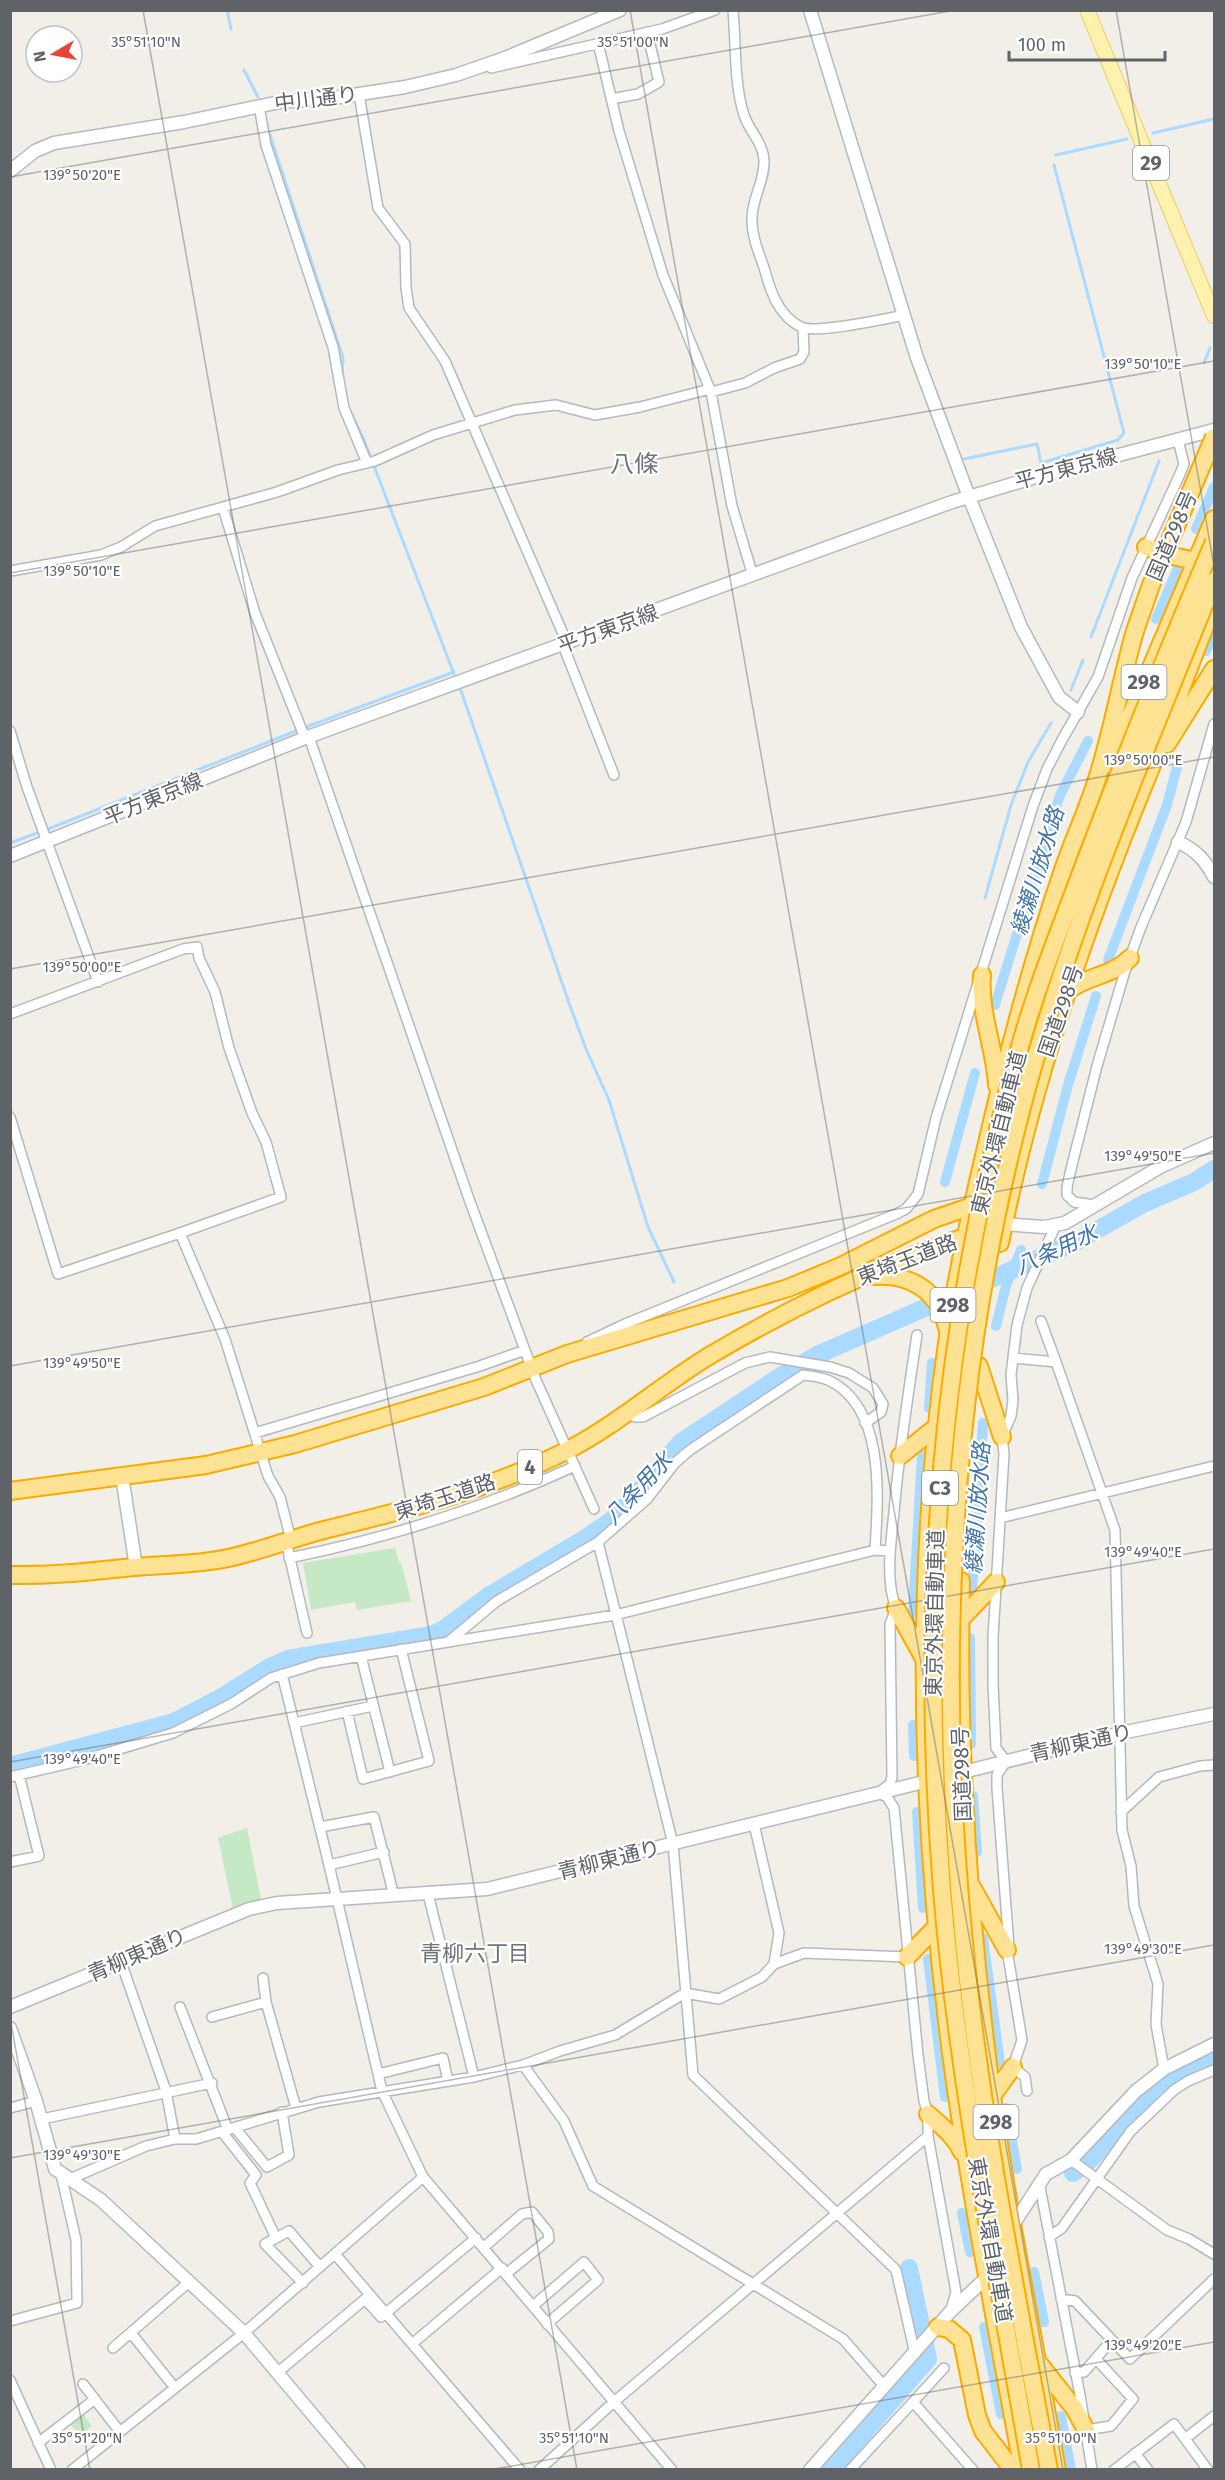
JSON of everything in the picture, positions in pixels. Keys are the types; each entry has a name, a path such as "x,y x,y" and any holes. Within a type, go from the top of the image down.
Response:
{"highway":[{"name":"国道298号","path":"1023,2469 967,2164 954,2078 937,1926 927,1781 923,1658 927,1536 936,1427 948,1331 972,1206 1021,1004 1073,844 1099,774 1134,631 1151,585 1215,437"},
{"name":"国道298号","path":"1073,844 1114,756 1215,519"},
{"name":"東京外環自動車道","path":"1031,2469 984,2213 956,2025 942,1890 932,1665 934,1591 944,1444 952,1367 972,1243 1001,1117 1022,1040 1049,958 1114,786 1215,542"},
{"path":"1146,546 1196,561"},
{"name":"東京外環自動車道","path":"1049,2469 1002,2214 984,2099 958,1873 951,1747 951,1654 953,1569 961,1446 969,1374 992,1241 1012,1146 1037,1052 1084,909 1215,581"},
{"name":"国道298号","path":"1057,2469 1012,2226 992,2096 968,1881 961,1772 960,1620 966,1491 988,1301 1003,1224 1033,1099 1110,870 1192,658 1215,605"},
{"name":"国道298号","path":"1148,774 1214,670"},
{"path":"1069,990 1080,983 1111,973 1130,958"},
{"path":"982,975 981,1001 996,1074 997,1098"},
{"name":"東埼玉道路","path":"10,1491 206,1465 261,1453 484,1387 567,1354 788,1288 841,1266 933,1219 972,1206 1003,1224"},
{"name":"東埼玉道路","path":"11,1573 79,1574 136,1567 191,1565 229,1558 477,1489 568,1450 627,1413 673,1379 782,1315 863,1276 1003,1224"},
{"path":"863,1276 889,1275 915,1282 937,1301 948,1331"},
{"path":"979,1366 1002,1437"},
{"path":"900,1456 936,1427"},
{"path":"960,1620 996,1582"},
{"path":"896,1608 923,1658"},
{"path":"968,1881 1007,1950"},
{"path":"907,1957 937,1926"},
{"path":"992,2096 1013,2067"},
{"path":"928,2114 958,2143 967,2164"},
{"path":"936,2329 949,2329 962,2340 977,2415 983,2431 1013,2469"},
{"path":"1038,2363 1074,2408 1086,2430"}],"main road":[{"name":"29","path":"1087,10 1215,316"}],"street":[{"name":"中川通り","path":"10,171 35,151 54,143 184,123 259,106 359,94 472,71 620,10"},
{"path":"472,71 647,32 716,10"},
{"path":"733,10 744,115 761,146 764,161 763,175 752,211 753,232 771,293 784,314 803,328 852,325 904,315"},
{"path":"810,10 925,382 1021,627 1059,697 1078,712"},
{"path":"611,99 638,94 659,82 647,32"},
{"path":"598,43 611,99 663,275 711,391 732,506 753,576"},
{"path":"359,94 378,208 405,244 407,251 408,302 445,361 472,422 565,644 614,775"},
{"path":"259,106 266,145 333,347 344,408 367,463"},
{"path":"10,571 101,555 121,547 155,526 224,508 375,462 433,435 472,422 539,405 572,407 595,415 745,383 774,368 800,359 804,352 803,328"},
{"name":"平方東京線","path":"10,856 307,737 969,497 1215,430"},
{"path":"567,1354 598,1335 906,1209 918,1194 936,1118 1033,806 1047,769 1098,677 1129,586 1184,464 1178,440"},
{"path":"224,508 255,613 307,737 434,1100 532,1369 594,1509"},
{"path":"1095,1206 1074,1202 1067,1195 1066,1187 1097,1066 1130,958 1198,787 1215,724"},
{"path":"10,731 47,842 98,982"},
{"path":"1178,842 1199,854 1215,877"},
{"path":"10,1014 183,949 197,947 199,958 215,992 229,1048 254,1119 266,1142 281,1197 58,1274 10,1116"},
{"path":"1003,1224 1055,1227 1160,1167 1215,1143"},
{"path":"1027,2091 1025,2077 1013,2067 1023,2040 1007,1950 1009,1947 997,1788 997,1775 1006,1761 998,1754 994,1736 993,1637 1004,1454 1002,1437 1011,1416 1013,1400 1011,1375 1017,1325 1027,1288 1055,1227"},
{"path":"180,1233 225,1339 272,1487 280,1497 289,1558 307,1633"},
{"path":"1041,1321 1115,1530 1122,1830 1131,1866 1134,1906 1158,1984 1156,2024 1164,2068"},
{"path":"916,1335 889,1551 892,1599 896,1608 890,1624 892,1777 890,1784 878,1793 887,1797 894,1808 907,1957 924,2101 928,2114 928,2136 956,2292 950,2312"},
{"path":"255,1433 480,1366 525,1350"},
{"path":"627,1413 635,1417 644,1417 745,1363 771,1357 830,1367 862,1380 880,1396 883,1404 881,1412 865,1423"},
{"path":"1013,1358 1056,1362"},
{"path":"448,1642 497,1600 598,1542 647,1499 675,1463 690,1450 803,1375 830,1381 843,1390 851,1398 865,1423 878,1475 875,1550"},
{"path":"289,1558 336,1549 428,1523 516,1493 575,1466"},
{"path":"1000,1518 1215,1466"},
{"path":"122,1476 136,1567"},
{"path":"598,1542 673,1844 693,2075 896,2270 915,2354"},
{"path":"10,1862 39,1857 15,1776 83,1760 173,1733 231,1704 282,1674 319,1663 615,1615 875,1550 889,1551"},
{"path":"347,1711 363,1779 429,1761 401,1649"},
{"path":"361,1656 390,1772"},
{"path":"282,1674 382,2091 423,2177 672,2469"},
{"path":"294,1722 373,1706"},
{"name":"青柳東通り","path":"10,2007 249,1908 277,1903 471,1891 510,1884 1120,1733 1215,1714"},
{"path":"1121,1812 1159,1777 1200,1766 1215,1765"},
{"path":"320,1827 374,1817 394,1896"},
{"path":"754,1824 778,1933 774,1965"},
{"path":"329,1864 384,1852"},
{"path":"428,1894 474,2077"},
{"path":"66,2176 146,2146 175,2139 196,2139 296,2108 382,2091 474,2077 523,2065 560,2051 615,2035 685,1993 719,1999 762,1977 774,1965 804,1953 907,1957"},
{"path":"121,1962 166,2093 175,2139"},
{"path":"263,1978 266,2002 296,2108"},
{"path":"212,2017 266,2002"},
{"path":"180,2007 228,2130 256,2175 250,2184 276,2238"},
{"path":"10,2028 42,2119 52,2162 66,2176 100,2200 244,2333 359,2469"},
{"path":"810,2469 915,2354 950,2312 987,2277 1012,2226 1046,2174 1071,2160 1136,2091 1164,2068 1215,2043"},
{"path":"378,2074 443,2058 448,2081"},
{"path":"523,2065 564,2121 593,2186 843,2339 885,2387"},
{"path":"1049,2237 1062,2228 1130,2132 1174,2090 1188,2080 1215,2070"},
{"path":"42,2119 211,2084"},
{"path":"10,2108 36,2101"},
{"path":"228,2130 267,2167 289,2156 282,2112"},
{"path":"539,2469 615,2401 928,2136"},
{"path":"1071,2160 1167,2230 1215,2254"},
{"path":"10,2321 77,2303 76,2240 66,2176"},
{"path":"72,2469 244,2333 423,2177"},
{"path":"1039,2182 1092,2469"},
{"path":"412,2344 504,2270 549,2239 548,2232 532,2212 522,2214 484,2247"},
{"path":"303,2283 265,2244 289,2232 320,2267"},
{"path":"277,2373 365,2299 381,2317 476,2238"},
{"path":"335,2254 520,2469"},
{"path":"533,2306 584,2262 598,2280 547,2324"},
{"path":"1061,2299 1075,2301 1130,2359 1215,2279"},
{"path":"113,2348 189,2282"},
{"path":"131,2333 175,2388"},
{"path":"1076,2373 1084,2372 1111,2341"},
{"path":"1086,2430 1112,2426 1133,2399 1095,2359"},
{"path":"852,2469 944,2368"},
{"path":"10,2380 51,2469"},
{"path":"83,2384 120,2432"},
{"path":"38,2443 95,2399"},
{"path":"913,2402 973,2469"},
{"path":"1186,2438 1215,2416"},
{"path":"1114,2469 1174,2424 1208,2469"},
{"path":"1135,2453 1148,2469"}],"green space":[{"path":"395,1548 411,1601 357,1610 355,1602 311,1610 303,1563"},
{"path":"247,1828 261,1899 233,1909 218,1838"},
{"path":"82,2413 92,2426 80,2435 70,2424"}],"waterway":[{"path":"227,10 231,29"},
{"path":"244,70 258,97"},
{"path":"1153,133 1214,119"},
{"path":"269,132 343,358 342,376"},
{"path":"1056,155 1127,139"},
{"path":"964,459 1037,444 1041,463 1118,440 1124,433 1054,165"},
{"path":"1204,363 1210,348"},
{"path":"350,411 364,440 454,674"},
{"path":"1091,637 1159,461"},
{"name":"綾瀬川放水路","path":"1196,529 1214,487"},
{"name":"綾瀬川放水路","path":"1156,619 1178,568"},
{"name":"綾瀬川放水路","path":"1206,651 1214,631"},
{"path":"1071,690 1083,660"},
{"path":"306,727 454,672"},
{"path":"460,688 569,1003 586,1049 609,1100 648,1227 674,1282"},
{"path":"985,898 1011,805 1028,762 1051,723"},
{"path":"48,829 296,731"},
{"name":"綾瀬川放水路","path":"995,1005 1060,795 1088,741"},
{"name":"綾瀬川放水路","path":"1108,960 1167,805 1177,767"},
{"path":"10,843 40,832"},
{"name":"綾瀬川放水路","path":"1042,1184 1068,1085 1096,996"},
{"name":"綾瀬川放水路","path":"945,1182 975,1073"},
{"name":"八条用水","path":"10,1766 174,1722 288,1659 432,1635 444,1629 490,1595 612,1520 681,1442 784,1374 817,1355 1076,1242 1145,1203 1194,1182 1214,1169"},
{"name":"綾瀬川放水路","path":"996,1326 1006,1286 1021,1250"},
{"name":"綾瀬川放水路","path":"929,1408 932,1363"},
{"name":"綾瀬川放水路","path":"972,1592 983,1423"},
{"name":"綾瀬川放水路","path":"913,1612 922,1455"},
{"name":"綾瀬川放水路","path":"970,1638 971,1744"},
{"name":"綾瀬川放水路","path":"913,1725 914,1756"},
{"name":"綾瀬川放水路","path":"973,1796 977,1852"},
{"name":"綾瀬川放水路","path":"917,1812 923,1908"},
{"name":"綾瀬川放水路","path":"983,1938 1000,2063"},
{"name":"綾瀬川放水路","path":"928,1959 945,2097"},
{"path":"1073,2173 1090,2160 1156,2086 1214,2056"},
{"name":"綾瀬川放水路","path":"1006,2108 1017,2169"},
{"name":"綾瀬川放水路","path":"962,2213 970,2252"},
{"path":"831,2470 928,2359 909,2268"},
{"name":"綾瀬川放水路","path":"1034,2272 1044,2322"},
{"name":"綾瀬川放水路","path":"984,2327 1001,2414"},
{"name":"綾瀬川放水路","path":"1061,2416 1071,2470"}],"district":[{"name":"八條","path":"634,464"},
{"name":"青柳六丁目","path":"475,1953"}]}
